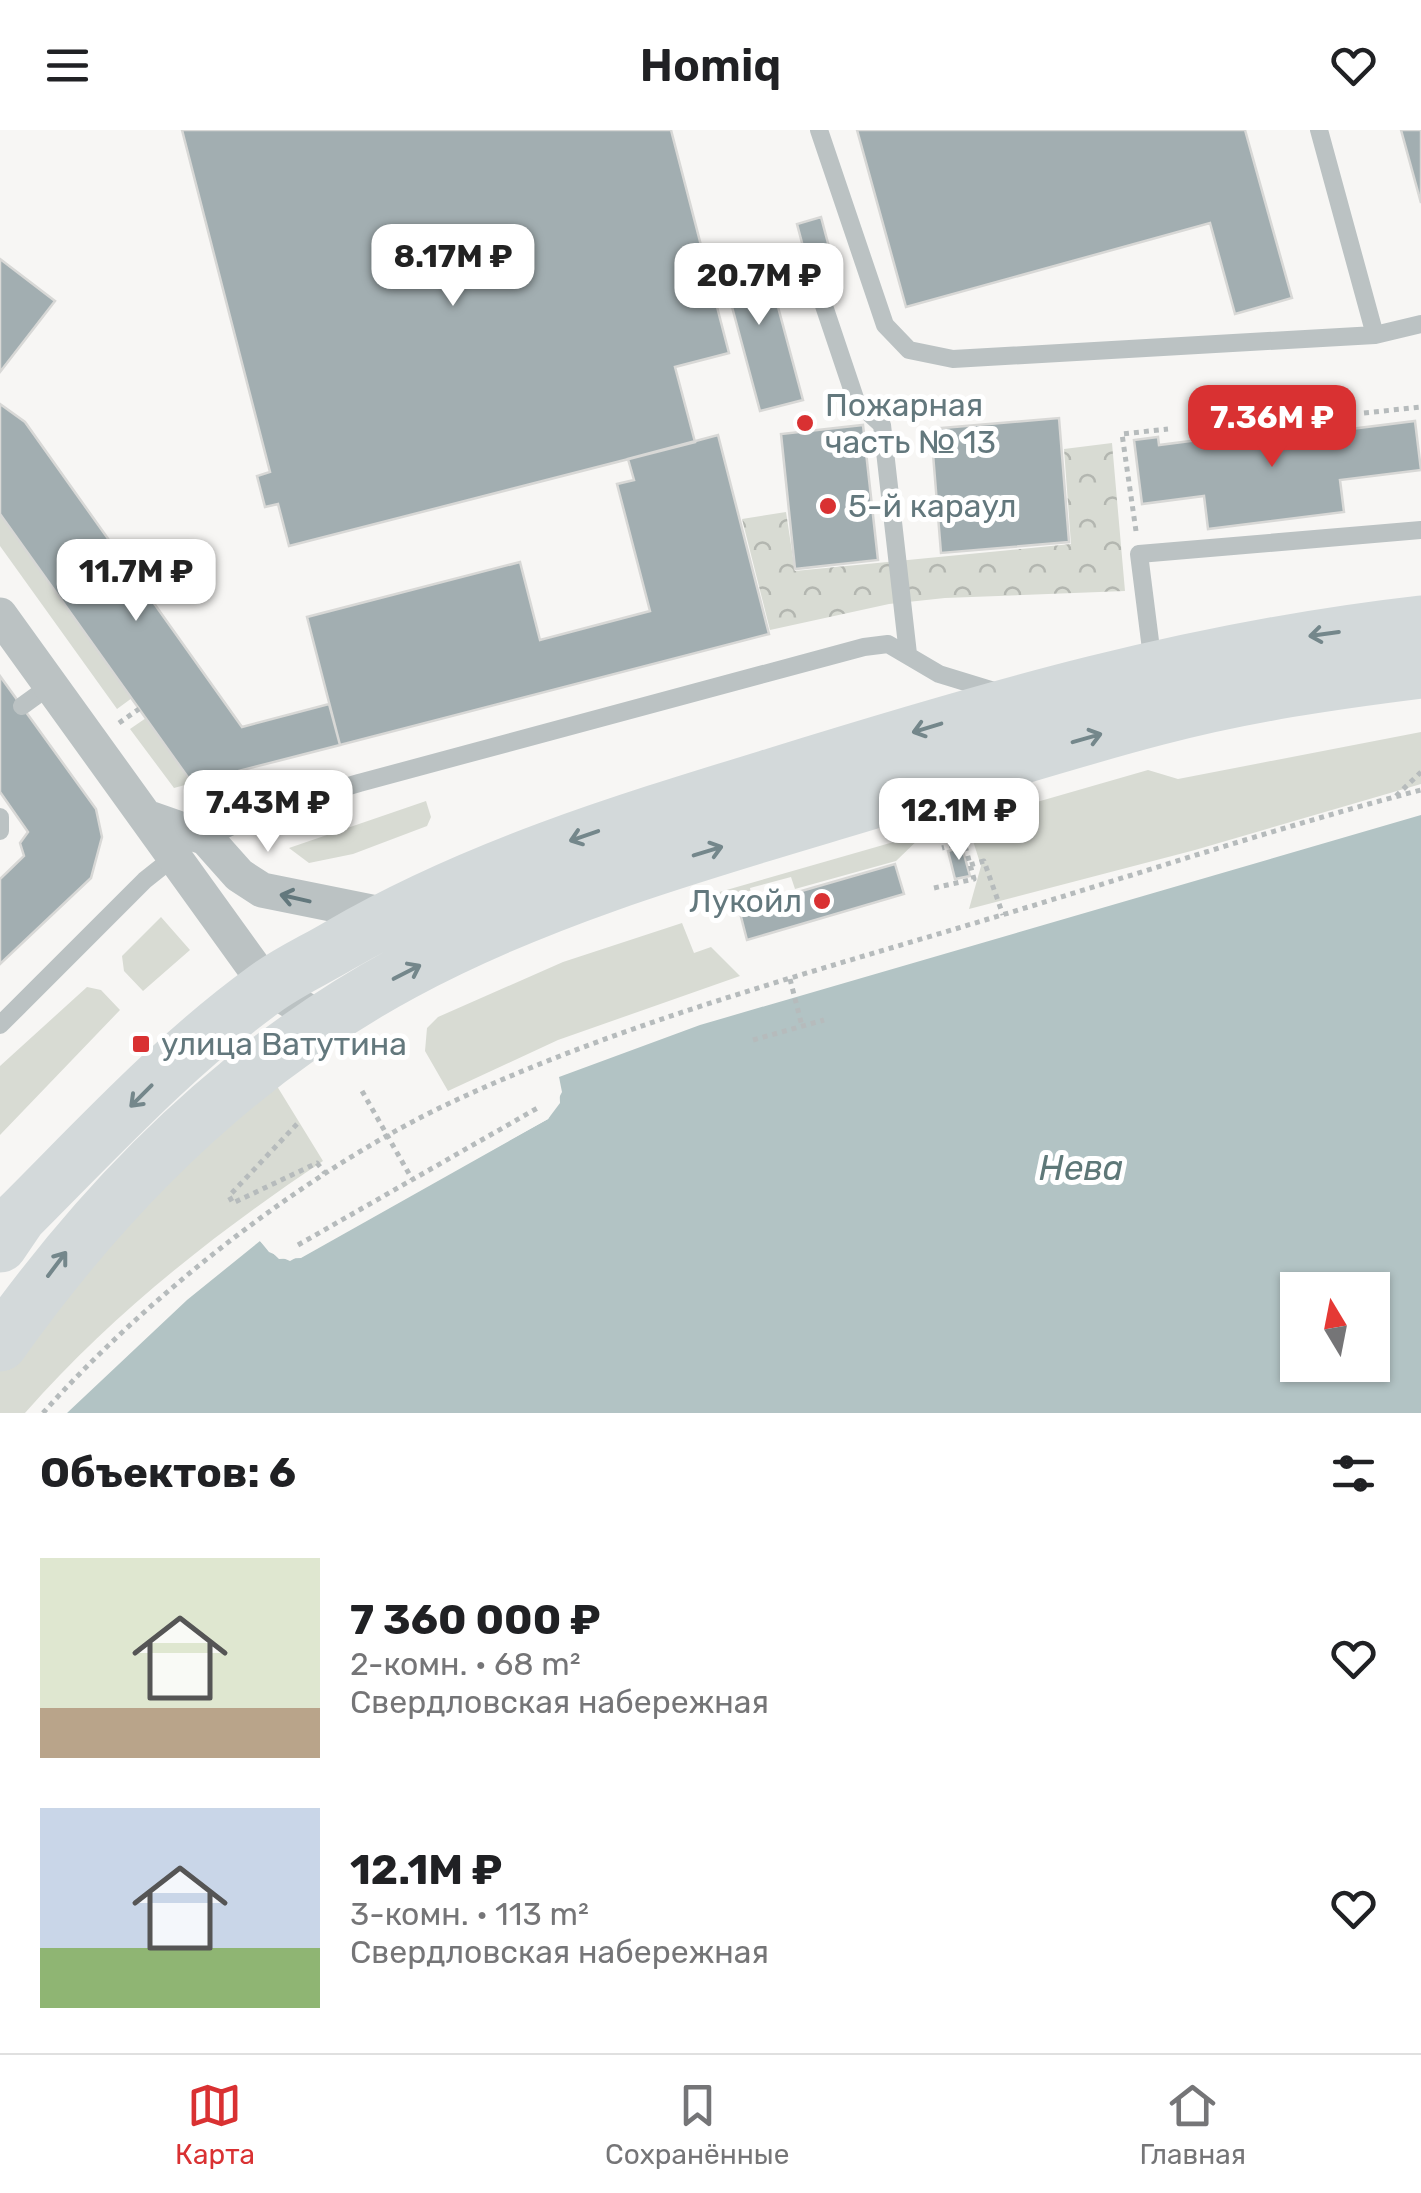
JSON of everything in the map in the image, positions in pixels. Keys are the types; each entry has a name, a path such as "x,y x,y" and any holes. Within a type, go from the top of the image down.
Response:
{"main road":[{"path":"0,1244 19,1218 185,1052 268,987 390,916 487,869 1020,699 1153,666 1324,634 1421,623"},
{"path":"0,1344 63,1255 143,1168 238,1081 322,1020 404,972 524,918 702,853 1160,717 1327,683 1421,672"}],"street":[{"path":"0,614 268,987 322,1020"},
{"path":"149,818 206,838 239,875 262,890 390,916"}],"lane":[{"path":"819,130 885,325 909,350 953,359 1376,335 1421,324"},
{"path":"1319,130 1376,335"},
{"path":"820,294 856,401 882,425 908,654"},
{"path":"1153,666 1139,554 1421,530"},
{"path":"0,1024 144,880 206,838 267,810 864,647 888,644 939,674 1020,699"},
{"path":"22,706 51,684"},
{"path":"0,817 0,832"}],"path":[{"path":"1364,414 1421,407"},
{"path":"1139,554 1122,434 1168,429"},
{"path":"117,724 139,708"},
{"path":"1394,798 1421,772"},
{"path":"43,1413 176,1286 324,1174 448,1103 569,1054 790,978 1421,790"},
{"path":"934,888 974,878 964,842 942,848"},
{"path":"970,865 984,860 1003,915"},
{"path":"790,978 802,1026"},
{"path":"753,1040 824,1020"},
{"path":"362,1091 412,1179"},
{"path":"298,1245 541,1106"},
{"path":"297,1124 229,1196 233,1202 317,1163 324,1174"}],"green space":[{"path":"1112,443 1125,591 889,604 770,630 742,519 786,512 795,571 1071,544 1064,449"},
{"path":"0,514 132,698 117,709 0,546"},
{"path":"146,718 192,783 174,788 130,729"},
{"path":"1421,732 1421,784 1195,850 969,909 981,866 967,822 1148,770 1178,779"},
{"path":"426,801 431,817 427,826 353,854 309,863 289,848"},
{"path":"925,833 896,861 795,889 791,877 750,888 752,899 731,900 716,893"},
{"path":"161,917 190,950 143,991 124,971 122,956"},
{"path":"682,923 694,953 711,947 740,976 558,1040 448,1091 425,1051 427,1028 438,1017 563,962"},
{"path":"87,987 101,990 120,1010 0,1135 0,1066"},
{"path":"272,1078 323,1161 166,1277 93,1342 25,1413 0,1413 0,1371 64,1281"}],"water":[{"name":"Нева","path":"1421,815 1421,1413 67,1413 187,1300 260,1241 269,1252 290,1261 548,1119 562,1092 559,1077 700,1025"}],"pier":[{"path":"559,1077 560,1103 548,1119 301,1258 279,1259 260,1241 264,1238 281,1254 299,1253 545,1115 555,1101 554,1079"}],"building":[{"path":"182,130 671,130 729,353 675,367 695,442 289,546 278,504 265,507 257,476 270,472"},
{"path":"857,130 1245,130 1292,298 1235,314 1210,223 906,307"},
{"path":"1401,130 1421,130 1421,203"},
{"path":"821,217 829,247 805,254 797,224"},
{"path":"763,251 803,400 760,411 728,292 714,296 706,266"},
{"path":"0,259 55,301 0,372"},
{"path":"0,404 25,422 242,727 329,704 340,745 192,783 0,514"},
{"path":"1059,418 1069,542 941,553 931,429"},
{"path":"1415,421 1421,470 1340,480 1344,512 1208,529 1204,496 1142,504 1134,440 1158,437 1159,445 1300,427 1302,435"},
{"path":"863,425 878,560 795,569 781,434"},
{"path":"718,435 769,634 340,745 307,617 520,562 540,640 650,611 617,484 634,480 628,459"},
{"path":"0,676 96,809 102,837 91,878 0,964 0,879 24,856 20,843 28,832 0,792"},
{"path":"962,847 970,876 955,879 948,851"},
{"name":"Лукойл","path":"895,864 904,894 747,940 739,909"}],"place":[{"name":"Пожарная часть № 13","path":"805,423"},
{"name":"5-й караул","path":"828,506"},
{"name":"Лукойл","path":"822,901"},
{"name":"улица Ватутина","path":"141,1044"}]}
